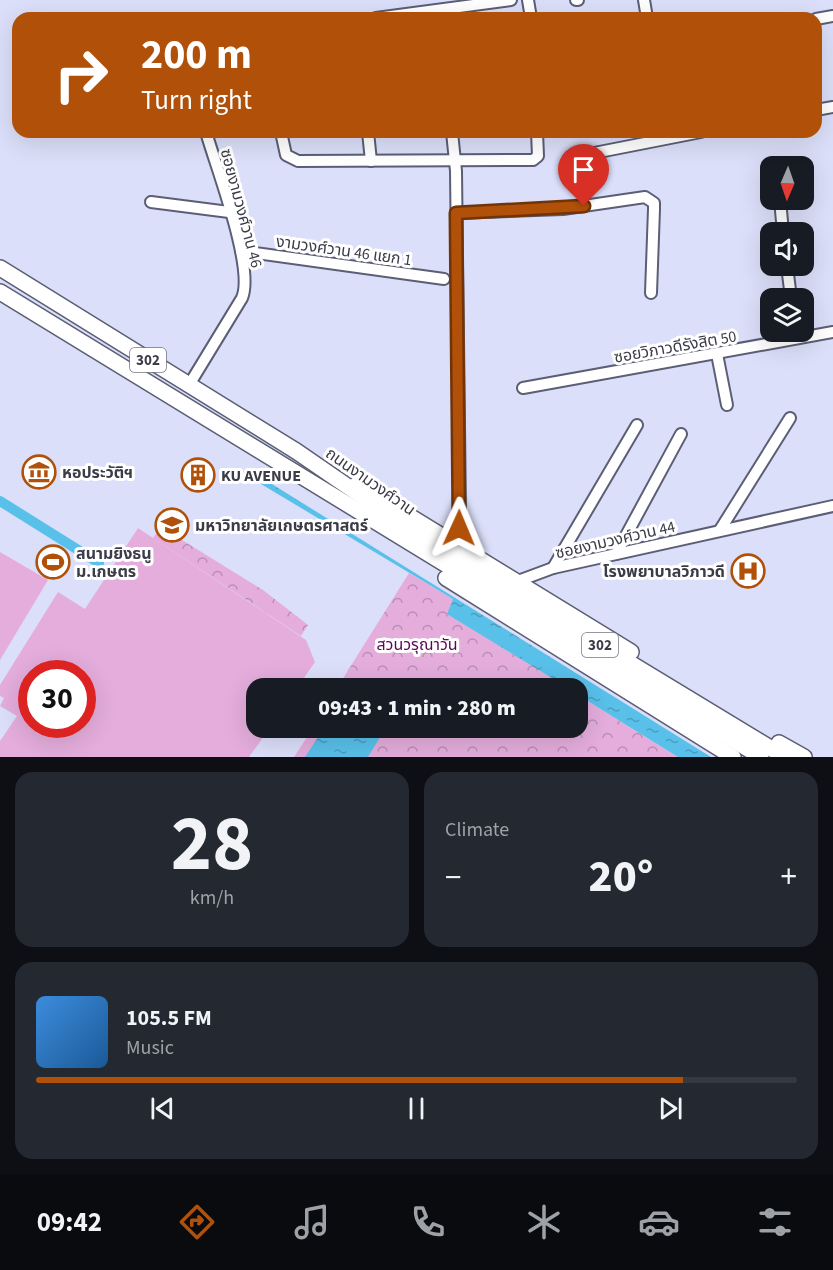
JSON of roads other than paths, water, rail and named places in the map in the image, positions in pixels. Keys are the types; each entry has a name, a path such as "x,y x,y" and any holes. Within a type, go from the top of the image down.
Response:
{"main road":[{"name":"ถนนงามวงศ์วาน","path":"0,268 296,451 411,537 761,757"},
{"name":"ถนนงามวงศ์วาน","path":"0,292 286,467 795,756"},
{"path":"296,451 384,499 795,756"},
{"path":"286,467 365,527 734,757"}],"street":[{"path":"446,12 511,0"},
{"name":"ซอยงามวงศ์วาน 46","path":"189,385 245,291 246,276 241,251 208,138"},
{"path":"282,138 286,155 298,161 455,162 536,159 537,138"},
{"path":"369,138 371,161"},
{"path":"452,541 460,525 456,213 453,138"},
{"path":"594,153 670,138"},
{"path":"456,213 563,209 645,197 654,203 651,293"},
{"path":"151,202 229,212"},
{"name":"งามวงศ์วาน 46 แยก 1","path":"241,251 444,279"},
{"name":"ซอยวิภาวดีรังสิต 50","path":"814,334 833,332"},
{"name":"ซอยวิภาวดีรังสิต 50","path":"523,388 717,354 768,342"},
{"path":"717,354 728,405"},
{"path":"720,530 790,418"},
{"path":"553,568 637,425"},
{"path":"616,554 681,434"},
{"name":"ซอยงามวงศ์วาน 44","path":"518,581 553,568 832,505"}],"water":[{"path":"259,476 584,678 552,678 447,614 453,599 256,481"},
{"path":"588,681 711,757 678,757 588,701"},
{"path":"317,738 380,738 368,757 305,757"}],"waterway":[{"path":"0,501 99,563"}],"place":[{"name":"หอประวัติฯ","path":"39,472"},
{"name":"KU AVENUE","path":"198,475"},
{"name":"มหาวิทยาลัยเกษตรศาสตร์","path":"172,525"},
{"name":"สนามยิงธนู ม.เกษตร","path":"53,562"},
{"name":"โรงพยาบาลวิภาวดี","path":"748,571"}],"park label":[{"name":"สวนวรุณาวัน","path":"417,644"}]}
